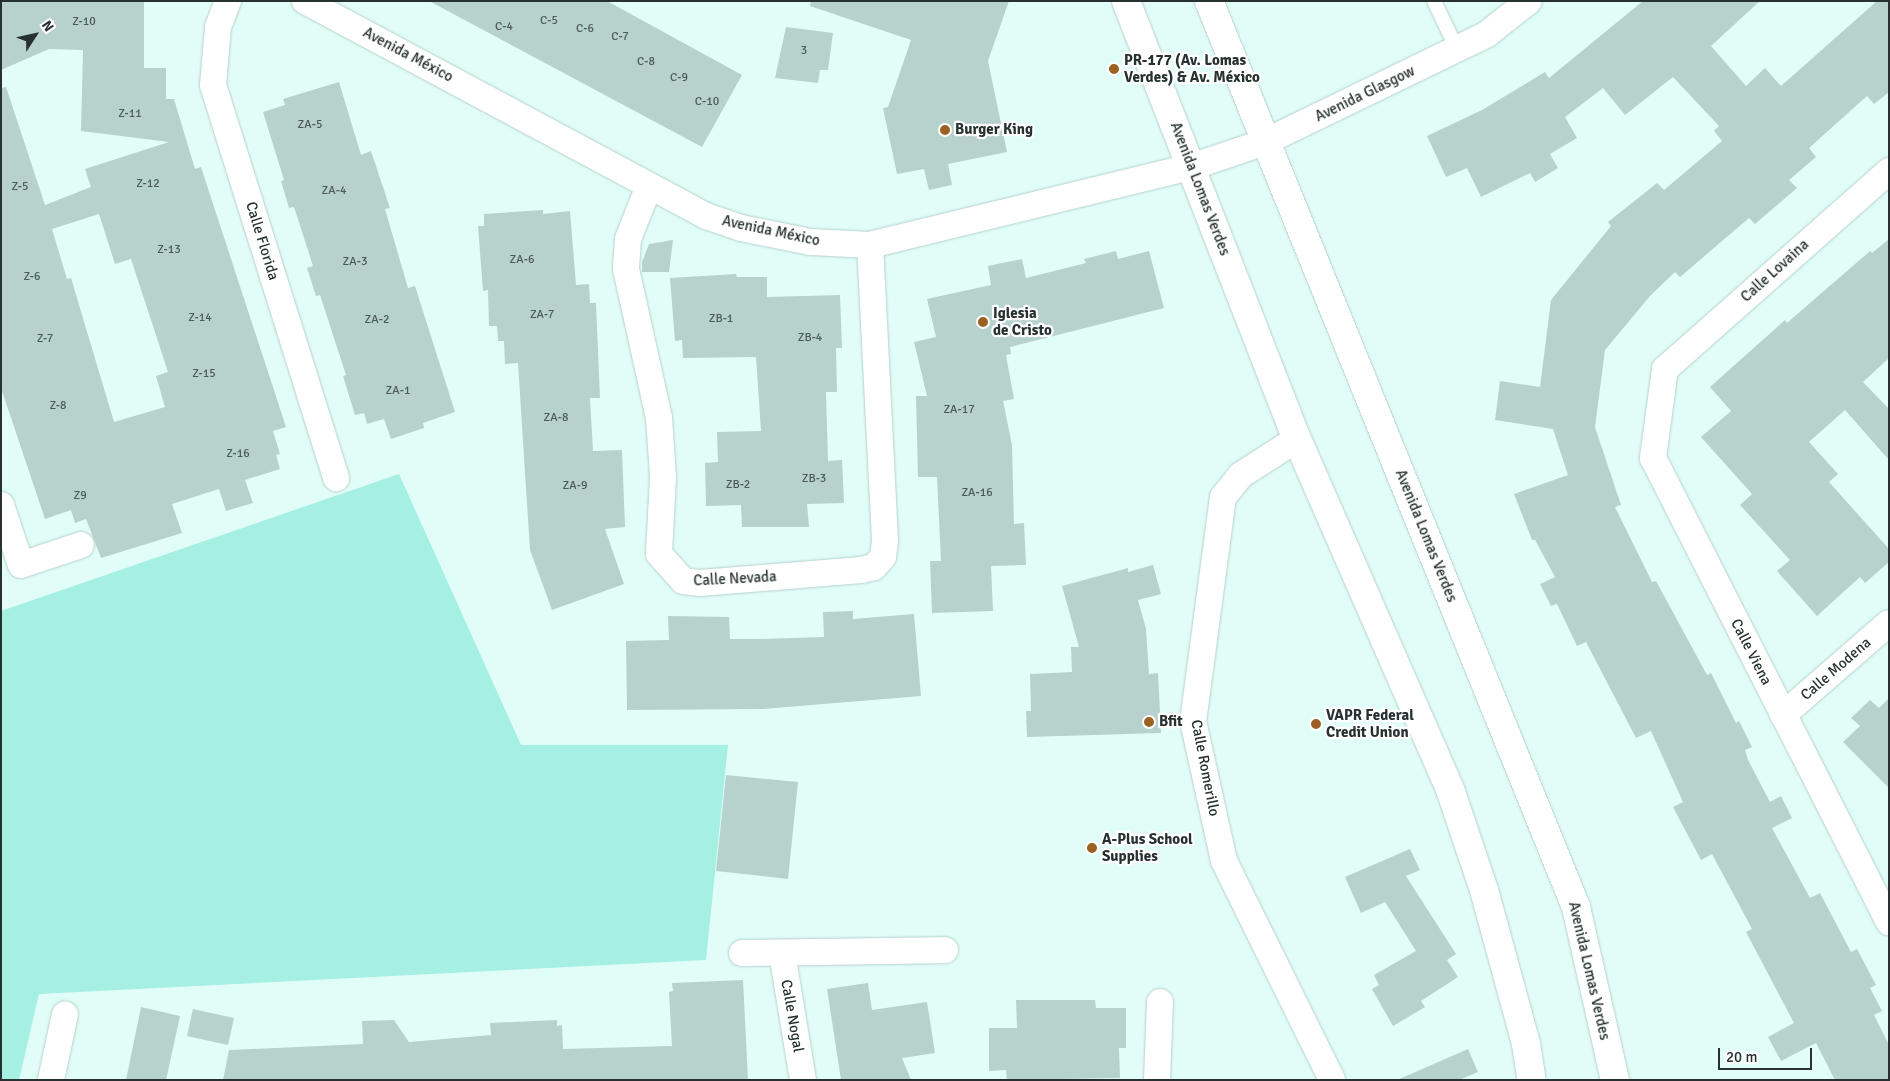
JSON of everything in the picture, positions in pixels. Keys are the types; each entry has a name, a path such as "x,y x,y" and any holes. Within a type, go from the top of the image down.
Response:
{"main road":[{"name":"Avenida Lomas Verdes","path":"1126,1 1297,439 1451,792 1484,890 1526,1044 1532,1080"},
{"name":"Avenida Lomas Verdes","path":"1209,1 1576,907 1615,1080"}],"street":[{"name":"Calle Florida","path":"228,1 218,27 213,85 336,478"},
{"name":"Avenida México","path":"306,1 706,216 741,228 811,242 870,245 1191,167"},
{"name":"Avenida Glasgow","path":"1191,167 1265,142 1488,34 1529,1"},
{"name":"Calle Lovaina","path":"1665,373 1665,369 1889,171"},
{"name":"Calle Nevada","path":"649,186 628,239 626,269 659,418 663,477 659,554 668,568 683,581 700,583 860,570 874,567 882,557 885,540 870,245"},
{"name":"Calle Viena","path":"1665,373 1653,458 1889,922"},
{"name":"Calle Romerillo","path":"1297,439 1242,475 1223,497 1193,721 1224,861 1332,1080"},
{"path":"1,505 21,565 81,545"},
{"name":"Calle Modena","path":"1783,715 1889,623"},
{"path":"742,953 945,950"},
{"name":"Calle Nogal","path":"782,953 803,1080"},
{"path":"1158,1080 1160,1002"},
{"path":"51,1080 65,1014"}],"lane":[{"path":"1434,1 1457,49"}],"green space":[{"path":"399,474 521,745 728,745 706,960 39,994 19,1080 1,1080 1,611"}],"building":[{"path":"1,1 144,1 144,68 166,68 166,99 174,99 195,169 201,167 286,427 273,431 280,454 276,455 280,469 245,480 253,503 226,511 219,489 172,504 182,533 101,558 86,519 75,523 71,510 45,519 1,388 1,88 6,87 45,205 91,187 85,169 169,142 81,131 83,50 49,49 1,70","holes":["99,214 115,264 131,259 168,372 156,376 165,407 114,422 71,278 67,279 52,229"]},
{"path":"429,1 607,1 742,75 702,147"},
{"path":"811,1 1009,1 988,61 1007,152 948,164 952,185 929,190 924,169 897,174 883,108 888,107 911,40 810,6"},
{"path":"1643,1 1760,1 1711,46 1746,86 1765,68 1781,86 1877,1 1889,1 1889,92 1874,104 1867,96 1809,148 1816,157 1789,180 1797,188 1755,224 1749,218 1680,277 1675,272 1650,296 1605,350 1595,427 1621,505 1615,507 1652,582 1656,581 1707,675 1711,673 1736,723 1739,721 1752,747 1745,750 1748,760 1770,802 1781,796 1792,818 1772,828 1810,898 1820,893 1851,952 1857,949 1876,985 1870,988 1882,1011 1874,1015 1889,1045 1889,1080 1835,1080 1816,1043 1781,1061 1768,1037 1794,1023 1746,932 1752,929 1712,854 1701,860 1673,807 1683,802 1651,731 1636,738 1586,642 1577,646 1557,604 1551,606 1540,584 1555,577 1535,540 1532,540 1514,494 1568,475 1553,429 1495,420 1500,381 1540,387 1551,300 1611,226 1608,222 1657,183 1664,190 1722,141 1714,131 1719,126 1673,77 1625,115 1603,88 1565,117 1577,138 1550,154 1558,168 1535,182 1530,173 1481,197 1467,168 1446,177 1427,136 1482,110 1545,72 1549,78"},
{"path":"786,27 833,33 828,70 820,70 818,83 775,78"},
{"path":"339,82 361,155 371,151 390,208 385,209 408,288 415,286 455,412 423,423 424,428 391,439 384,419 367,424 364,413 355,415 343,376 346,375 320,295 316,296 307,268 313,266 294,207 289,208 281,181 284,180 263,112 285,105 283,99"},
{"path":"543,210 543,214 570,211 576,285 589,284 590,303 596,303 600,398 590,398 593,451 622,450 625,527 605,529 624,584 552,610 530,550 518,363 505,364 504,341 498,341 497,326 489,326 488,290 483,291 478,226 484,226 484,214"},
{"path":"1889,239 1889,358 1863,382 1889,409 1889,460 1845,410 1809,442 1838,474 1829,482 1889,549 1889,562 1865,583 1860,577 1817,616 1777,571 1790,560 1740,505 1752,494 1701,437 1731,411 1710,387 1785,320 1787,323 1870,251 1872,253"},
{"path":"673,240 669,272 642,272 642,262 649,244"},
{"path":"1116,251 1118,259 1149,251 1164,308 1010,347 1011,354 1006,355 1014,399 1003,401 1012,445 1014,524 1024,523 1026,565 991,566 993,611 932,613 930,561 941,561 937,477 918,477 916,396 927,396 914,342 936,337 927,299 991,285 988,266 1022,259 1026,278 1086,263 1084,259"},
{"path":"736,274 737,277 767,277 767,297 840,295 842,348 836,348 837,392 826,392 828,461 842,460 844,503 807,504 809,527 742,527 741,505 706,506 705,463 718,462 717,432 761,431 756,357 683,358 682,340 675,341 670,278"},
{"path":"1153,565 1161,594 1138,600 1146,629 1149,674 1158,673 1161,733 1027,737 1026,711 1031,711 1030,674 1072,672 1071,647 1079,647 1062,586 1128,568 1128,572"},
{"path":"853,611 853,619 914,614 921,696 763,709 627,710 626,641 669,640 668,616 729,617 730,639 759,639 824,637 823,612"},
{"path":"1889,698 1889,788 1843,742 1860,726 1851,718 1870,700 1879,708"},
{"path":"726,775 798,782 788,879 716,871"},
{"path":"1410,849 1420,870 1406,876 1456,954 1447,960 1458,977 1421,1001 1425,1007 1393,1026 1372,989 1379,985 1374,975 1416,951 1385,902 1361,913 1345,877"},
{"path":"743,980 748,1080 223,1080 229,1050 363,1044 362,1021 394,1020 409,1042 491,1035 490,1023 557,1020 557,1026 562,1025 563,1049 672,1046 669,992 673,991 672,983"},
{"path":"868,983 872,1010 927,1002 935,1053 902,1058 911,1080 841,1080 827,989"},
{"path":"1016,1000 1095,1000 1096,1008 1126,1008 1126,1048 1119,1048 1120,1078 1007,1080 1006,1070 989,1071 989,1028 1017,1028"},
{"path":"141,1007 180,1016 166,1080 126,1080"},
{"path":"193,1009 234,1018 228,1045 187,1036"},
{"path":"1468,1049 1478,1072 1459,1080 1397,1080"}],"place":[{"name":"PR-177 (Av. Lomas Verdes) & Av. México","path":"1114,69"},
{"name":"Burger King","path":"945,130"},
{"name":"Iglesia de Cristo","path":"983,322"},
{"name":"Bfit","path":"1149,722"},
{"name":"VAPR Federal Credit Union","path":"1316,724"},
{"name":"A-Plus School Supplies","path":"1092,848"}]}
